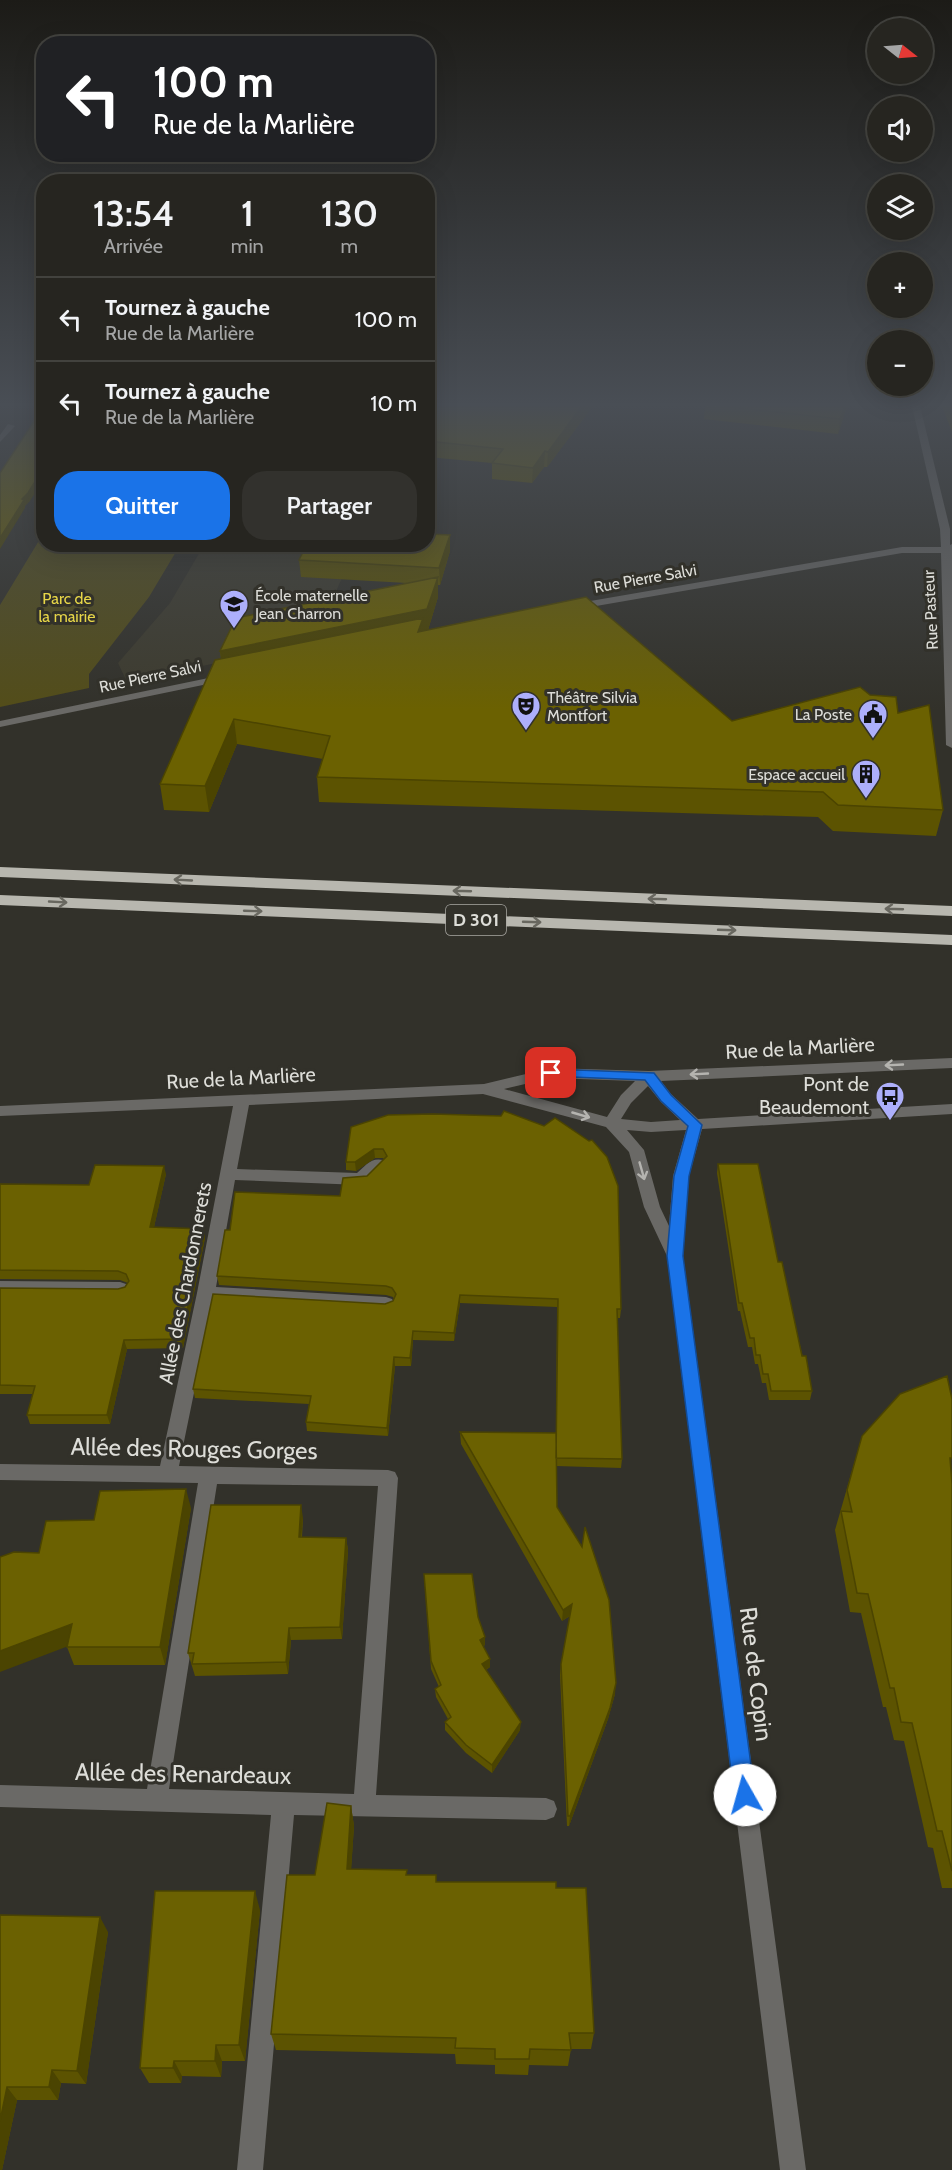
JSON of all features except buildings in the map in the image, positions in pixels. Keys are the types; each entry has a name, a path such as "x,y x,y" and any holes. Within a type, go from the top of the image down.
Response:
{"highway":[{"name":"D 301","path":"0,872 952,911"},
{"name":"D 301","path":"0,900 952,940"}],"street":[{"name":"Rue Pasteur","path":"940,507 948,549 952,745"},
{"name":"Rue Pierre Salvi","path":"557,610 902,550 948,549"},
{"name":"Rue Pierre Salvi","path":"0,724 230,676"},
{"name":"Rue de la Marlière","path":"1,1114 242,1099 484,1089 551,1073 649,1076 952,1063"},
{"path":"611,1123 626,1099 649,1076 666,1098 695,1125"},
{"name":"Rue de la Marlière","path":"484,1089 611,1123 651,1127 952,1109"},
{"name":"Allée des Chardonnerets","path":"168,1474 206,1293 242,1099"},
{"name":"Rue de Copin","path":"611,1123 636,1150 652,1208 675,1256"},
{"name":"Rue de Copin","path":"695,1125 681,1176 675,1256 793,2170"},
{"path":"227,1174 361,1179 377,1164"},
{"path":"0,1288 120,1289"},
{"path":"206,1293 386,1304"},
{"name":"Allée des Rouges Gorges","path":"0,1472 388,1478 364,1806"},
{"path":"156,1801 209,1475"},
{"name":"Allée des Renardeaux","path":"0,1796 546,1809"},
{"path":"250,2170 284,1803"}],"shaded area":[{"name":"École maternelle Jean Charron","path":"200,552 353,552 314,642 127,682 118,663 170,603"}],"green space":[{"name":"Parc de la mairie","path":"36,546 36,552 176,552 149,597 89,674 89,688 0,707 0,605"}],"place":[{"name":"École maternelle Jean Charron","path":"234,630"},
{"name":"Théâtre Silvia Montfort","path":"526,732"},
{"name":"La Poste","path":"873,740"},
{"name":"Espace accueil","path":"866,800"},
{"name":"Pont de Beaudemont","path":"890,1122"}],"route":[{"path":"551,1073 649,1076 666,1098 695,1125 681,1176 675,1256 745,1795"}]}
